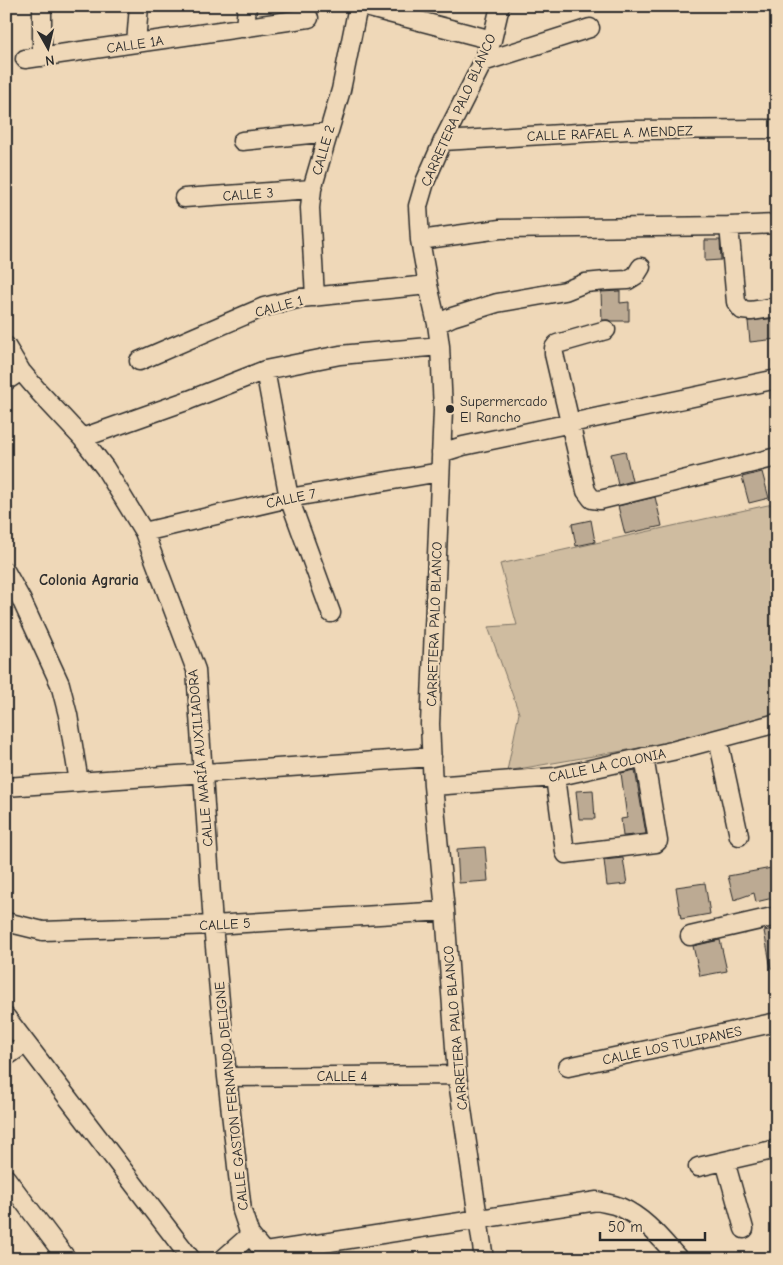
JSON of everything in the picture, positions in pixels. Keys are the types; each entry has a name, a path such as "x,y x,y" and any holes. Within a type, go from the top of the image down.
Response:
{"street":[{"name":"CALLE 1A","path":"42,6 34,58 310,18"},
{"path":"136,43 139,6"},
{"path":"245,28 247,6"},
{"name":"CALLE 2","path":"315,297 310,208 312,190 341,90 358,6"},
{"path":"362,6 492,40"},
{"name":"CARRETERA PALO BLANCO","path":"484,1259 457,1075 445,911 433,786 430,724 442,410 440,346 420,240 418,206 425,182 442,142 483,62 492,40 500,6"},
{"path":"483,62 590,28"},
{"name":"CALLE RAFAEL A. MENDEZ","path":"442,142 629,130 777,129"},
{"path":"242,141 329,132"},
{"name":"CALLE 3","path":"184,198 312,190"},
{"path":"420,240 500,229 777,224"},
{"path":"729,226 736,302 742,310 750,311 777,307"},
{"path":"437,324 452,317 497,303 565,291 585,283 628,280 636,275 641,267"},
{"name":"CALLE 1","path":"139,362 264,308 301,298 428,285"},
{"path":"606,330 558,344 554,348 586,491 592,499 600,500 777,457"},
{"name":"CALLE MARÍA AUXILIADORA","path":"6,346 22,371 39,392 82,438 105,468 144,532 196,670 213,925"},
{"path":"82,438 265,370 340,355 440,346"},
{"path":"265,370 289,498 331,614"},
{"path":"6,381 22,371"},
{"path":"441,453 463,446 777,379"},
{"name":"CALLE 7","path":"144,532 289,498 440,472"},
{"path":"6,572 21,599 60,684 68,715 79,782"},
{"name":"CALLE LA COLONIA","path":"433,786 555,777 718,739 777,723"},
{"path":"718,739 739,836"},
{"path":"6,787 432,757"},
{"path":"555,777 566,854 656,843 658,842 644,757"},
{"name":"CALLE 5","path":"6,922 43,931 213,925 445,911"},
{"path":"690,936 777,916"},
{"name":"CALLE GASTON FERNANDO DELIGNE","path":"213,925 242,1211 250,1235 267,1256"},
{"path":"6,1017 191,1259"},
{"name":"CALLE LOS TULIPANES","path":"568,1067 777,1022"},
{"path":"6,1057 26,1043"},
{"name":"CALLE 4","path":"227,1077 457,1075"},
{"path":"698,1167 777,1149"},
{"path":"725,1161 744,1229"},
{"path":"6,1178 64,1258"},
{"path":"267,1256 478,1219 597,1201 619,1206 643,1220 658,1234 679,1259"},
{"path":"224,1259 250,1235"}],"shaded area":[{"path":"777,503 777,717 714,735 507,771 519,713 488,627 517,625 500,564"}],"building":[{"path":"705,240 720,240 721,260 705,261"},
{"path":"620,291 620,303 629,302 629,321 602,320 601,292"},
{"path":"777,318 777,339 750,342 748,321"},
{"path":"625,451 632,481 618,485 611,454"},
{"path":"762,472 769,498 749,503 742,477"},
{"path":"655,497 662,526 625,534 618,506"},
{"path":"591,520 595,542 576,546 572,524"},
{"path":"635,770 646,834 623,836 621,819 627,818 621,773"},
{"path":"593,790 595,819 579,819 576,791"},
{"path":"485,847 488,881 459,883 457,849"},
{"path":"623,858 627,884 607,886 604,860"},
{"path":"777,867 777,897 756,902 754,893 734,900 728,876"},
{"path":"705,883 710,914 681,919 676,887"},
{"path":"777,928 777,968 771,968 764,931"},
{"path":"720,940 727,971 700,976 693,946"}],"place":[{"name":"Supermercado El Rancho","path":"450,409"}],"district":[{"name":"Colonia Agraria","path":"89,580"}]}
